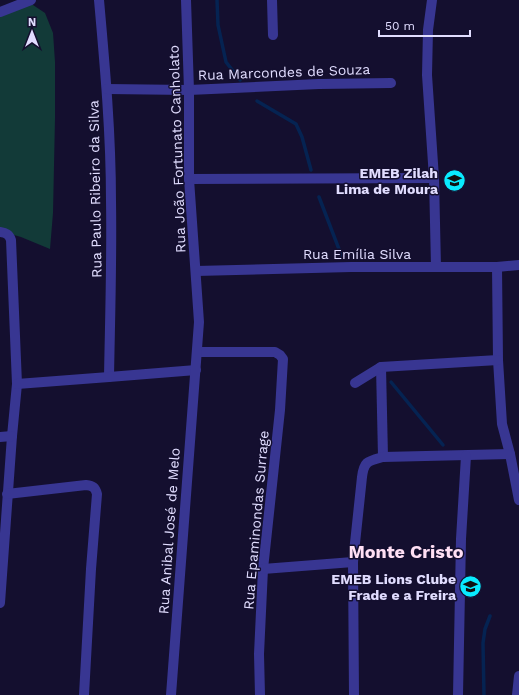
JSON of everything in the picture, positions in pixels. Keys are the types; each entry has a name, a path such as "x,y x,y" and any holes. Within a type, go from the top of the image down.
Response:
{"street":[{"path":"0,12 31,0"},
{"name":"Rua Paulo Ribeiro da Silva","path":"99,0 107,90 111,199 109,378"},
{"name":"Rua João Fortunato Canholato","path":"186,0 189,90 189,179 199,322 196,370"},
{"path":"272,0 272,35"},
{"path":"432,0 428,30 427,75 434,178 436,268"},
{"name":"Rua Marcondes de Souza","path":"107,90 189,90 319,84 391,83"},
{"path":"189,179 434,178"},
{"path":"0,232 9,236 11,240 17,384 7,494 0,603"},
{"name":"Rua Emília Silva","path":"196,271 351,267 497,267 519,265"},
{"path":"497,267 498,360 502,424 510,454 519,500"},
{"name":"Rua Epaminondas Surrage","path":"197,352 275,352 283,359 280,410 263,569 260,695"},
{"path":"355,383 381,367 498,360"},
{"path":"381,367 383,457"},
{"path":"17,384 196,370"},
{"name":"Rua Anibal José de Melo","path":"171,695 196,370"},
{"path":"0,437 12,436"},
{"path":"354,695 353,562 362,470 369,460 383,457 510,454"},
{"path":"458,695 461,539 466,456"},
{"path":"7,494 86,485 95,488 97,494 84,695"},
{"path":"263,569 353,562"},
{"path":"517,695 519,676"}],"green space":[{"path":"30,3 45,13 53,33 55,62 55,118 53,213 50,249 21,237 0,231 0,8"}],"waterway":[{"path":"217,0 218,25 226,62 240,80"},
{"path":"257,101 296,124 302,137 311,170"},
{"path":"319,197 342,257"},
{"path":"391,382 443,445"},
{"path":"484,695 483,643 485,629 490,616"}],"place":[{"name":"EMEB Zilah Lima de Moura","path":"454,181"},
{"name":"EMEB Lions Clube Frade e a Freira","path":"471,587"}],"district":[{"name":"Monte Cristo","path":"406,551"}]}
